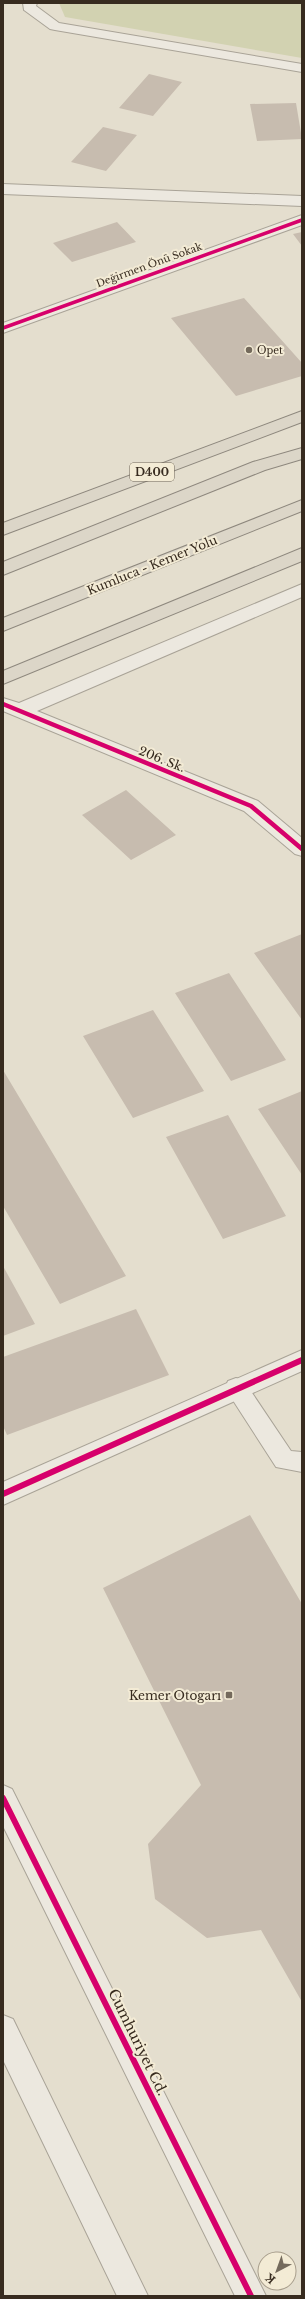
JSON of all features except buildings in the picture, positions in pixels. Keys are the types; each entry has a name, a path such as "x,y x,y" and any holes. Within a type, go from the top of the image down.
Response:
{"highway":[{"name":"D400","path":"3,529 302,416"},
{"path":"3,569 259,466 302,453"},
{"name":"Kumluca - Kemer Yolu","path":"3,625 294,507"},
{"path":"3,678 302,554"}],"street":[{"path":"30,3 29,7 55,26 302,68"},
{"path":"3,189 302,201"},
{"name":"Değirmen Önü Sokak","path":"3,328 302,220"},
{"path":"11,708 302,590"},
{"name":"206. Sk.","path":"11,708 251,806 302,849"},
{"path":"3,1494 236,1388 302,1360"},
{"name":"Cumhuriyet Cd.","path":"3,1798 251,2296"},
{"path":"3,2029 133,2296"}],"lane":[{"path":"236,1388 284,1460 302,1462"}],"green space":[{"path":"59,3 302,3 302,58 65,17"}],"cycle path":[{"path":"3,328 302,220"},
{"path":"3,704 251,806 302,849"},
{"path":"3,1494 302,1360"},
{"path":"3,1798 251,2296"}],"place":[{"name":"Opet","path":"249,350"},
{"name":"Kemer Otogarı","path":"229,1695"}]}
